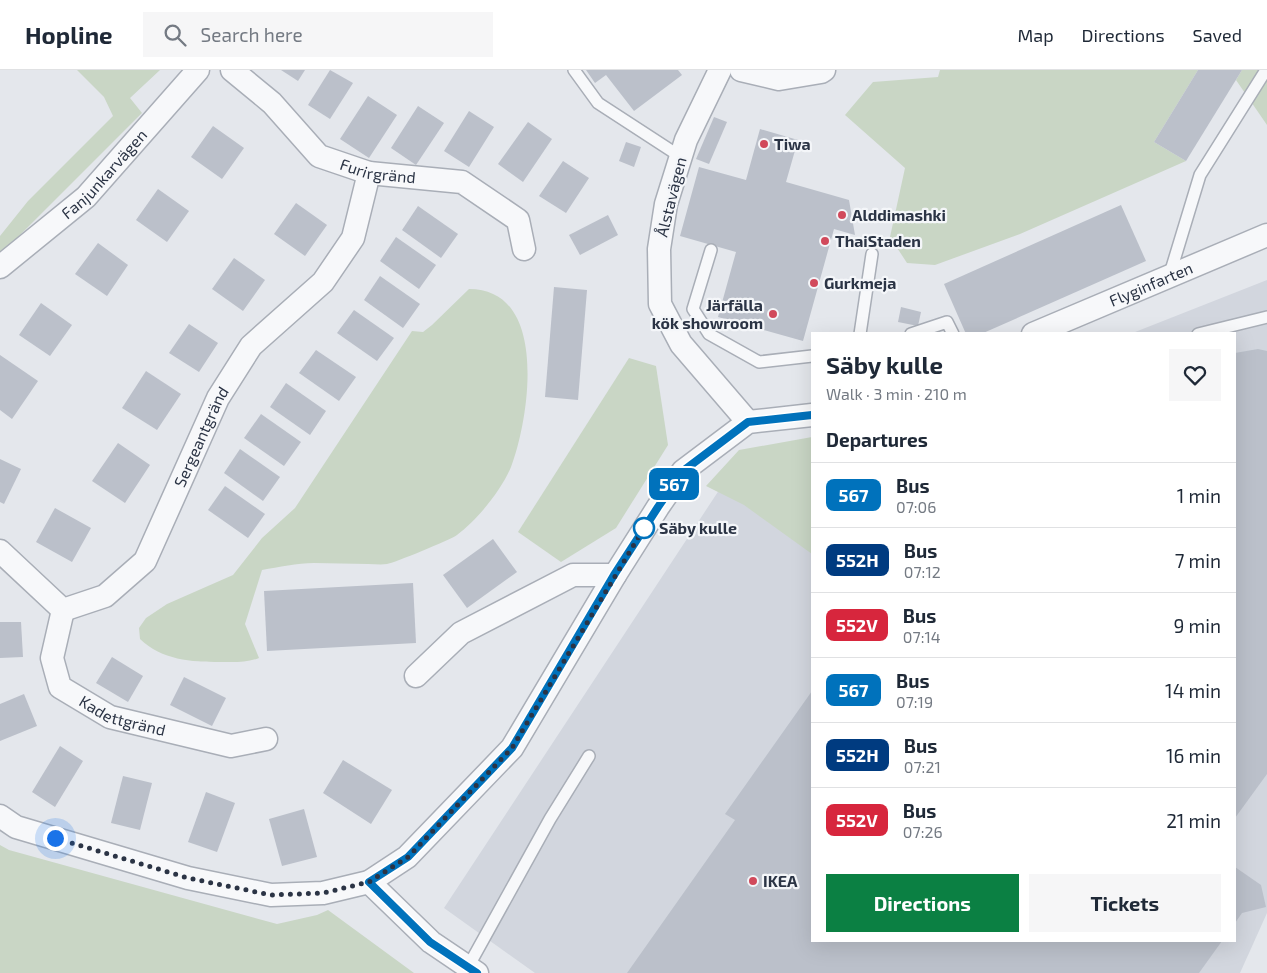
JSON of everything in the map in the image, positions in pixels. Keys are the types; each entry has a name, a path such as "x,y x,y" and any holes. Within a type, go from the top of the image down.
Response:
{"street":[{"name":"Fanjunkarvägen","path":"0,267 86,197 198,70"},
{"name":"Furirgränd","path":"232,70 272,103 320,156 370,173 462,182 518,220 524,249"},
{"name":"Ålstavägen","path":"720,70 686,140 666,204 658,249 660,304 681,344 748,422"},
{"path":"741,70 779,78 824,70"},
{"name":"Sergeantgränd","path":"63,610 105,596 145,562 218,398 251,346 323,282 353,238 370,173"},
{"name":"Flyginfarten","path":"1038,332 1267,235"},
{"path":"0,816 16,827 188,878 271,895 323,893 369,882 408,857 512,748 614,575 683,471 748,422 811,416"},
{"path":"0,552 63,610"},
{"path":"416,676 461,633 573,575 614,575"},
{"name":"Kadettgränd","path":"63,610 52,658 60,687 110,717 231,746 266,740"},
{"path":"369,882 430,942 473,970"}],"lane":[{"path":"574,70 598,103 681,157"},
{"path":"1168,277 1200,176 1266,70"},
{"path":"711,250 694,309 709,334 759,362 811,356"},
{"path":"860,332 872,254"},
{"path":"1206,332 1267,317"},
{"path":"917,332 947,322 952,332"},
{"path":"473,970 550,819 589,756"}],"shaded area":[{"path":"1267,280 1267,913 1240,973 535,973 444,908 731,472 811,449 811,942 1236,942 1236,332 1135,332"}],"green space":[{"path":"77,70 160,70 130,98 142,113 0,255 0,236 28,201 113,116 104,97"},
{"path":"940,70 1198,70 1154,142 1186,161 1020,234 935,265 907,263 890,237 905,168 845,115 873,82 938,77"},
{"path":"1242,70 1267,70 1267,125 1236,80"},
{"path":"469,289 495,295 512,310 523,333 527,360 527,390 518,446 507,476 495,495 465,529 452,538 387,564 308,563 262,570 245,624 259,658 235,662 188,660 167,656 140,639 139,628 146,618 167,604 233,575 262,538 295,508 412,331 423,332"},
{"path":"629,358 656,366 668,445 616,528 561,562 518,532"},
{"path":"811,437 811,553 744,505 706,486 739,450"},
{"path":"0,845 9,850 277,924 317,915 328,910 414,973 0,973"}],"building":[{"path":"281,70 305,70 298,81"},
{"path":"330,70 353,83 330,119 308,105"},
{"path":"586,70 678,70 682,75 634,111 606,75 595,83"},
{"path":"1198,70 1242,70 1186,161 1154,142"},
{"path":"368,96 397,115 369,158 340,139"},
{"path":"418,106 444,123 416,165 391,148"},
{"path":"469,111 494,127 469,167 444,151"},
{"path":"714,117 727,122 709,164 696,159"},
{"path":"528,122 552,139 523,182 498,164"},
{"path":"213,126 244,148 222,179 191,157"},
{"path":"760,129 798,140 786,182 849,200 855,235 834,229 803,341 718,317 736,252 680,236 699,167 746,180"},
{"path":"626,142 641,147 634,167 619,161"},
{"path":"563,161 589,178 566,213 539,196"},
{"path":"158,189 189,211 167,242 136,220"},
{"path":"296,203 327,225 305,256 274,234"},
{"path":"1121,205 1146,261 986,332 965,332 944,284"},
{"path":"418,206 458,234 441,258 402,230"},
{"path":"608,215 618,235 580,255 569,235"},
{"path":"396,237 436,265 419,289 380,261"},
{"path":"98,243 128,265 107,296 75,274"},
{"path":"234,258 265,280 243,311 212,289"},
{"path":"380,276 420,304 403,328 364,300"},
{"path":"554,287 587,290 578,400 545,397"},
{"path":"41,303 72,325 50,356 19,335"},
{"path":"901,307 921,312 918,326 898,322"},
{"path":"354,310 394,338 377,361 337,333"},
{"path":"189,324 218,343 199,372 169,353"},
{"path":"1258,349 1267,351 1267,774 1236,817 1236,353"},
{"path":"316,350 356,377 339,401 299,373"},
{"path":"0,355 38,381 12,419 0,410"},
{"path":"146,371 181,394 157,430 122,408"},
{"path":"286,383 326,411 310,435 270,407"},
{"path":"261,414 301,442 284,466 244,438"},
{"path":"118,443 150,465 125,503 92,481"},
{"path":"240,449 280,477 263,501 224,473"},
{"path":"0,459 21,469 4,504 0,502"},
{"path":"225,486 265,514 248,538 208,510"},
{"path":"55,508 91,528 72,562 36,542"},
{"path":"493,539 517,572 467,608 443,575"},
{"path":"413,583 416,643 267,651 264,591"},
{"path":"0,622 21,622 23,657 0,658"},
{"path":"112,657 143,676 128,702 96,683"},
{"path":"184,677 226,698 212,726 170,705"},
{"name":"IKEA","path":"811,692 811,942 1221,942 1199,973 627,973 735,820 725,814"},
{"path":"24,694 37,726 0,741 0,704"},
{"path":"60,746 83,761 55,807 32,792"},
{"path":"343,760 392,790 371,824 323,793"},
{"path":"123,776 152,783 140,830 111,823"},
{"path":"206,792 235,803 217,852 188,842"},
{"path":"304,809 317,857 282,866 269,819"},
{"path":"1236,868 1261,885 1266,907 1242,913 1236,922"}],"bus line":[{"name":"567","path":"477,973 430,942 369,882 408,857 512,748 614,575 683,471 748,422 811,415"}],"place":[{"name":"Tiwa","path":"764,144"},
{"name":"Alddimashki","path":"842,215"},
{"name":"ThaiStaden","path":"825,241"},
{"name":"Gurkmeja","path":"814,283"},
{"name":"Järfälla kök showroom","path":"773,314"},
{"name":"Säby kulle","path":"644,528"},
{"name":"IKEA","path":"753,881"}],"route":[{"path":"55,838 188,878 271,895 323,893 369,882 408,857 512,748 614,575 644,528"}]}
